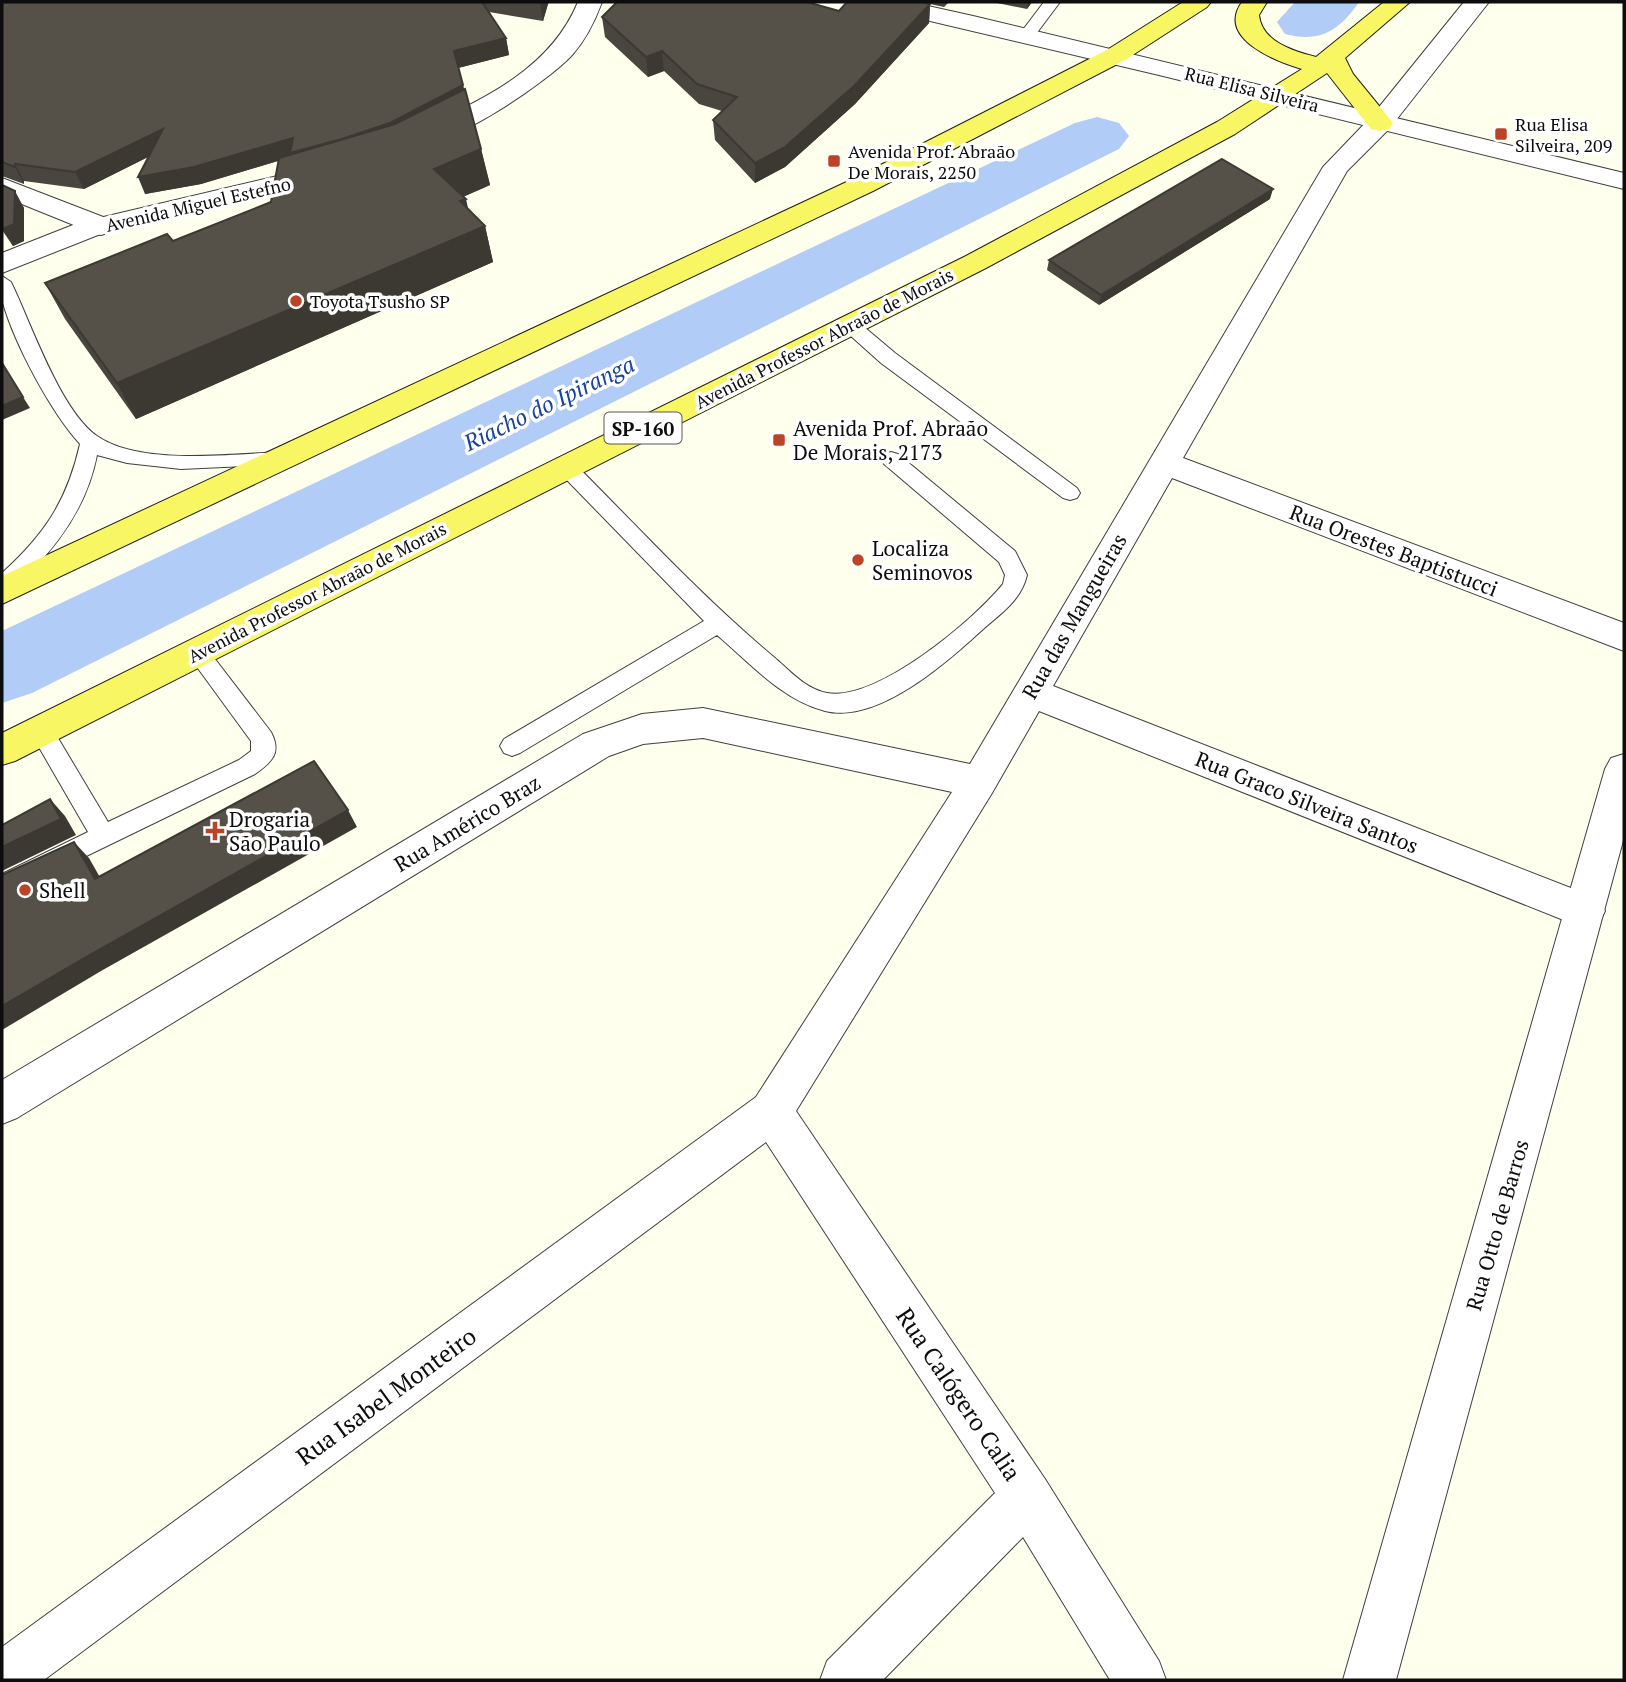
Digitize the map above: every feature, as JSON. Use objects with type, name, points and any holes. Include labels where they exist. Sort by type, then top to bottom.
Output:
[{"type":"main road","points":[[2,588],[863,185],[1116,55],[1199,2]]},
{"type":"main road","points":[[1255,2],[1249,7],[1247,15],[1250,30],[1260,41],[1291,58],[1326,61],[1380,123]]},
{"type":"main road","name":"Avenida Professor Abraão de Morais","points":[[2,750],[976,262],[1226,128],[1326,61],[1398,2]]},
{"type":"street","points":[[408,145],[511,91],[549,65],[577,35],[590,2]]},
{"type":"street","name":"Rua Elisa Silveira","points":[[879,2],[1116,55],[1380,123],[1624,181]]},
{"type":"street","points":[[1380,123],[1477,2]]},
{"type":"street","name":"Rua das Mangueiras","points":[[771,1112],[979,782],[1336,167],[1380,123]]},
{"type":"street","name":"Avenida Miguel Estefno","points":[[2,264],[70,235],[101,226],[219,200],[345,166]]},
{"type":"street","points":[[2,186],[101,226]]},
{"type":"street","name":"Rua Orestes Baptistucci","points":[[1164,463],[1624,637]]},
{"type":"street","name":"Rua Graco Silveira Santos","points":[[1029,692],[1585,912]]},
{"type":"street","name":"Rua Américo Braz","points":[[2,1103],[596,745],[642,729],[703,723],[979,782]]},
{"type":"street","name":"Rua Otto de Barros","points":[[1368,1680],[1624,769]]},
{"type":"street","name":"Rua Calógero Calia","points":[[771,1112],[1027,1497],[1140,1680]]},
{"type":"street","name":"Rua Isabel Monteiro","points":[[2,1679],[771,1112]]},
{"type":"street","points":[[846,1680],[1027,1497]]},
{"type":"lane","points":[[1027,35],[1052,2]]},
{"type":"lane","points":[[2,282],[61,407],[90,442],[118,454],[172,462],[282,458]]},
{"type":"lane","points":[[850,325],[888,358],[1070,494]]},
{"type":"lane","points":[[2,588],[41,552],[64,519],[85,470],[90,442]]},
{"type":"lane","points":[[566,467],[719,624],[801,693],[827,703],[874,697],[900,686],[1005,597],[1013,587],[1016,575],[1007,557],[891,458]]},
{"type":"lane","points":[[512,746],[719,624]]},
{"type":"lane","points":[[2,887],[247,767],[263,756],[263,739],[197,652]]},
{"type":"lane","points":[[41,730],[103,836]]},
{"type":"building","points":[[2,2],[482,2],[506,38],[454,51],[463,85],[390,123],[290,153],[293,138],[194,167],[138,177],[163,129],[75,172],[15,164],[15,167],[2,162]]},
{"type":"building","points":[[617,2],[807,2],[839,11],[847,2],[930,4],[855,85],[785,147],[755,163],[713,120],[737,97],[697,84],[662,51],[646,57],[602,17]]},
{"type":"building","points":[[465,89],[481,149],[434,169],[466,199],[460,201],[485,226],[117,383],[45,283],[167,234],[173,241],[271,202],[279,158],[395,124]]},
{"type":"building","points":[[1222,159],[1273,189],[1101,295],[1049,260]]},
{"type":"building","points":[[2,185],[15,191],[14,224],[3,229],[2,227]]},
{"type":"building","points":[[2,363],[23,397],[2,406]]},
{"type":"building","points":[[314,761],[348,810],[2,1006],[2,875],[74,842],[95,879]]},
{"type":"building","points":[[50,799],[61,819],[2,847],[2,825]]},
{"type":"waterway","name":"Riacho do Ipiranga","points":[[1306,22],[1330,2]]},
{"type":"waterway","name":"Riacho do Ipiranga","points":[[2,669],[1097,136]]},
{"type":"place","name":"Rua Elisa Silveira, 209","points":[[1501,134]]},
{"type":"place","name":"Avenida Prof. Abraão De Morais, 2250","points":[[834,161]]},
{"type":"place","name":"Toyota Tsusho SP","points":[[296,301]]},
{"type":"place","name":"Avenida Prof. Abraão De Morais, 2173","points":[[779,440]]},
{"type":"place","name":"Localiza Seminovos","points":[[858,560]]},
{"type":"place","name":"Drogaria São Paulo","points":[[215,831]]},
{"type":"place","name":"Shell","points":[[25,890]]}]
